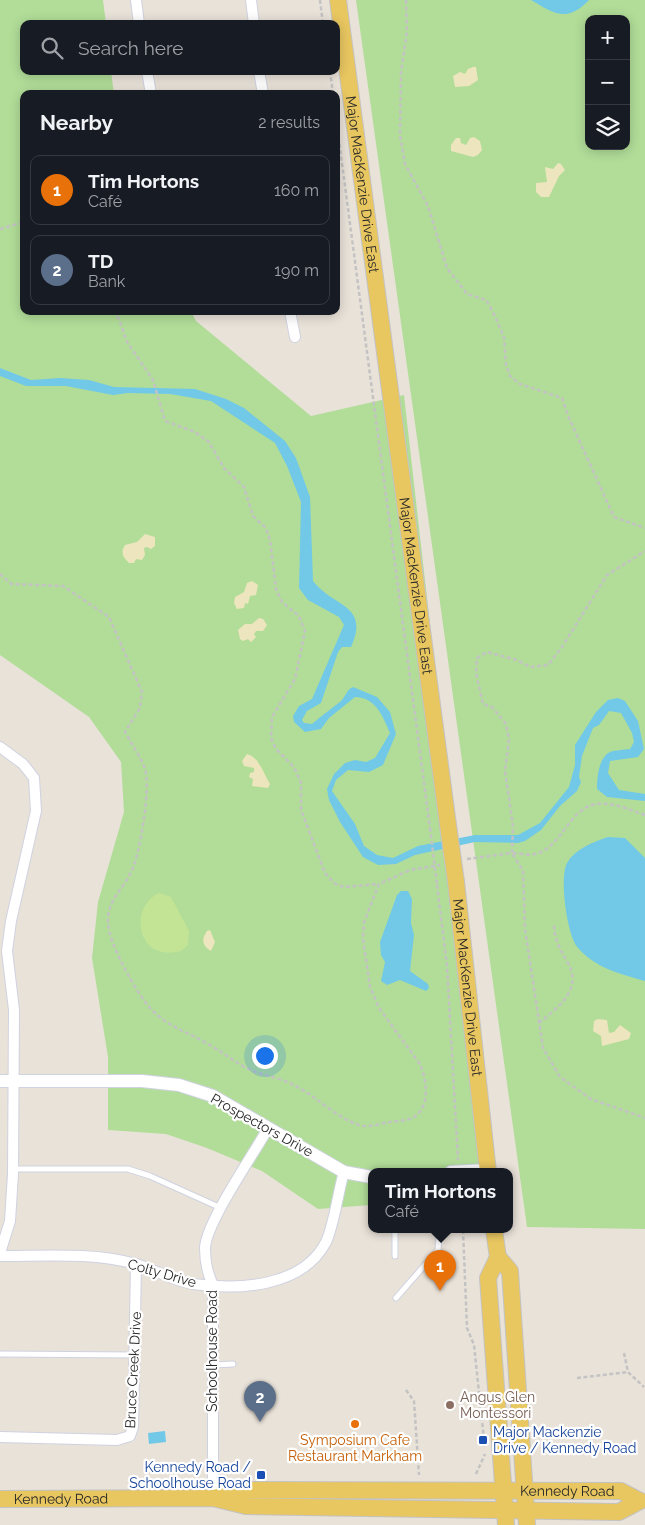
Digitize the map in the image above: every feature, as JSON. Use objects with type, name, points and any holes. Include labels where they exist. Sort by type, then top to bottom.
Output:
[{"type":"main road","name":"Major MacKenzie Drive East","points":[[338,0],[456,882],[488,1168]]},
{"type":"main road","points":[[494,1233],[498,1257],[510,1271],[527,1518]]},
{"type":"main road","points":[[498,1257],[488,1278],[505,1517]]},
{"type":"main road","name":"Kennedy Road","points":[[0,1499],[213,1498],[248,1490],[524,1490],[621,1491],[640,1501],[619,1512],[527,1518],[246,1506],[213,1498]]},
{"type":"street","points":[[136,0],[138,20]]},
{"type":"street","points":[[251,0],[254,20]]},
{"type":"street","points":[[148,75],[150,90]]},
{"type":"street","points":[[260,75],[262,90]]},
{"type":"street","points":[[291,315],[295,336]]},
{"type":"street","points":[[0,748],[23,764],[34,778],[36,791],[36,811],[11,921],[8,951],[14,1010],[12,1169],[10,1221],[0,1254]]},
{"type":"street","name":"Prospectors Drive","points":[[0,1081],[142,1081],[179,1085],[213,1096],[267,1130],[344,1172],[368,1176]]},
{"type":"street","name":"Schoolhouse Road","points":[[213,1498],[213,1285],[207,1274],[205,1246],[211,1226],[267,1130]]},
{"type":"street","name":"Colty Drive","points":[[0,1254],[94,1257],[136,1264],[193,1284],[242,1286],[282,1280],[306,1267],[326,1242],[344,1172]]},
{"type":"street","name":"Bruce Creek Drive","points":[[0,1437],[117,1440],[130,1436],[133,1427],[136,1264]]},
{"type":"lane","points":[[12,1169],[128,1169],[150,1176],[222,1208]]},
{"type":"lane","points":[[395,1233],[395,1256]]},
{"type":"lane","points":[[396,1298],[438,1250],[439,1237],[437,1233]]},
{"type":"lane","points":[[0,1354],[135,1355]]},
{"type":"lane","points":[[212,1365],[233,1364]]},
{"type":"path","points":[[320,0],[322,20]]},
{"type":"path","points":[[406,0],[407,32],[401,72],[400,135],[405,164],[428,206],[448,268],[467,294],[486,300],[493,312],[504,337],[506,364],[510,376],[520,384],[562,398],[569,418],[614,517],[645,528]]},
{"type":"path","points":[[331,75],[332,90]]},
{"type":"path","points":[[340,148],[447,966],[455,1168]]},
{"type":"path","points":[[0,230],[20,223]]},
{"type":"path","points":[[116,315],[119,319],[126,342],[153,380],[165,421],[195,432],[209,442],[224,468],[244,487],[253,516],[266,528],[270,540],[276,589],[282,602],[299,616],[305,631],[295,679],[272,717],[271,738],[276,749],[294,767],[301,783],[301,810],[325,873],[334,883],[344,887],[380,884],[410,870],[445,864]]},
{"type":"path","points":[[645,550],[607,575],[562,647],[548,665],[530,667],[517,660],[487,652],[477,658],[476,673],[483,704],[492,707],[506,724],[509,738],[505,771],[513,826],[512,853],[523,871],[525,929],[543,1048],[560,1077],[591,1099],[645,1118]]},
{"type":"path","points":[[0,574],[11,584],[63,586],[109,617],[142,692],[140,708],[125,732],[145,770],[147,782],[142,826],[136,860],[130,874],[112,900],[108,922],[111,942],[123,964],[149,1008],[166,1024],[206,1042],[252,1071],[287,1081],[352,1123],[365,1126],[412,1118],[422,1110],[425,1103],[425,1074],[420,1064],[379,1008],[370,987],[363,939],[364,922],[380,884]]},
{"type":"path","points":[[462,860],[512,853],[535,854],[554,842],[584,808],[596,804],[616,804],[645,815]]},
{"type":"path","points":[[539,1023],[561,1006],[568,997],[572,979],[568,963],[556,944],[554,923]]},
{"type":"path","points":[[463,1233],[468,1328],[474,1345],[486,1455],[476,1474]]},
{"type":"path","points":[[624,1353],[628,1372],[644,1387]]},
{"type":"path","points":[[577,1378],[628,1372]]},
{"type":"path","points":[[406,1390],[414,1401],[418,1475]]},
{"type":"green space","points":[[0,0],[103,0],[106,20],[20,20],[20,75],[112,75],[113,90],[20,90],[20,315],[193,315],[196,321],[311,416],[404,395],[492,1168],[368,1168],[368,1205],[318,1209],[262,1171],[207,1148],[166,1134],[108,1130],[108,1057],[92,958],[98,902],[124,812],[121,762],[89,717],[0,655]]},
{"type":"green space","points":[[356,0],[645,0],[645,1229],[527,1227]]},
{"type":"green space","points":[[159,893],[171,897],[189,931],[188,945],[181,951],[166,952],[154,949],[146,941],[142,931],[143,909],[149,900]]},
{"type":"sand","points":[[476,67],[478,80],[469,86],[455,87],[453,76],[460,72],[465,74],[468,69]]},
{"type":"sand","points":[[474,137],[480,141],[482,150],[478,155],[473,157],[451,151],[451,145],[456,138],[460,138],[461,143],[466,145],[470,138]]},
{"type":"sand","points":[[558,163],[565,170],[559,176],[549,197],[541,197],[536,192],[536,183],[547,182],[545,167],[553,169]]},
{"type":"sand","points":[[145,534],[155,537],[155,546],[151,549],[144,548],[145,555],[142,560],[136,559],[134,563],[129,563],[123,555],[125,545],[137,542]]},
{"type":"sand","points":[[252,581],[258,585],[256,595],[250,596],[248,604],[245,603],[244,608],[237,609],[234,603],[235,597],[244,592],[247,583]]},
{"type":"sand","points":[[259,618],[263,619],[267,625],[263,631],[256,631],[254,634],[256,637],[251,642],[248,639],[243,641],[240,639],[238,630],[245,624],[252,624]]},
{"type":"sand","points":[[247,754],[261,766],[270,784],[268,788],[252,786],[253,779],[249,777],[250,773],[254,772],[254,768],[244,766],[242,761]]},
{"type":"sand","points":[[210,930],[215,942],[211,951],[203,942],[205,934]]},
{"type":"sand","points":[[598,1019],[607,1020],[609,1033],[614,1032],[620,1025],[631,1033],[629,1039],[602,1046],[601,1036],[593,1031],[594,1021]]},
{"type":"water","points":[[531,0],[589,0],[574,12],[561,14]]},
{"type":"water","points":[[0,368],[31,380],[60,378],[89,380],[114,387],[195,389],[226,399],[244,408],[285,441],[296,458],[310,497],[313,581],[321,590],[347,608],[353,614],[356,622],[356,633],[351,647],[342,647],[338,652],[321,703],[307,711],[302,720],[304,723],[312,724],[340,702],[348,690],[353,687],[377,697],[390,712],[396,734],[383,765],[369,772],[348,770],[336,780],[332,791],[355,824],[364,846],[377,855],[393,858],[418,846],[475,835],[518,835],[540,823],[569,787],[575,765],[575,745],[596,712],[608,700],[618,698],[625,701],[638,721],[644,749],[638,757],[610,761],[608,773],[619,790],[645,794],[645,801],[607,797],[597,789],[599,769],[606,755],[612,751],[630,749],[634,742],[632,733],[621,713],[609,711],[599,725],[593,728],[582,756],[579,777],[581,782],[577,791],[560,806],[541,830],[525,841],[518,843],[475,842],[415,855],[396,864],[378,865],[363,857],[340,822],[329,800],[327,789],[334,774],[345,763],[355,760],[366,762],[375,758],[390,733],[378,709],[368,700],[355,697],[329,718],[321,729],[305,732],[294,722],[293,716],[299,706],[312,699],[344,625],[339,617],[308,600],[299,588],[301,502],[287,466],[275,443],[211,401],[170,394],[128,393],[113,395],[66,386],[26,386],[0,376]]},
{"type":"water","points":[[608,837],[625,838],[645,858],[645,981],[627,976],[592,961],[578,948],[571,932],[564,893],[567,863],[580,850]]},
{"type":"water","points":[[401,891],[408,891],[412,899],[411,923],[414,935],[410,971],[428,984],[429,988],[426,991],[400,980],[387,985],[381,981],[385,962],[381,955],[380,942],[397,895]]},
{"type":"water","points":[[165,1431],[166,1442],[149,1444],[148,1433]]},
{"type":"place","name":"Tim Hortons","points":[[440,1291]]},
{"type":"place","name":"Angus Glen Montessori","points":[[450,1405]]},
{"type":"place","name":"TD","points":[[260,1422]]},
{"type":"place","name":"Symposium Cafe Restaurant Markham","points":[[355,1424]]},
{"type":"place","name":"Major Mackenzie Drive / Kennedy Road","points":[[483,1440]]},
{"type":"place","name":"Kennedy Road / Schoolhouse Road","points":[[261,1475]]}]
